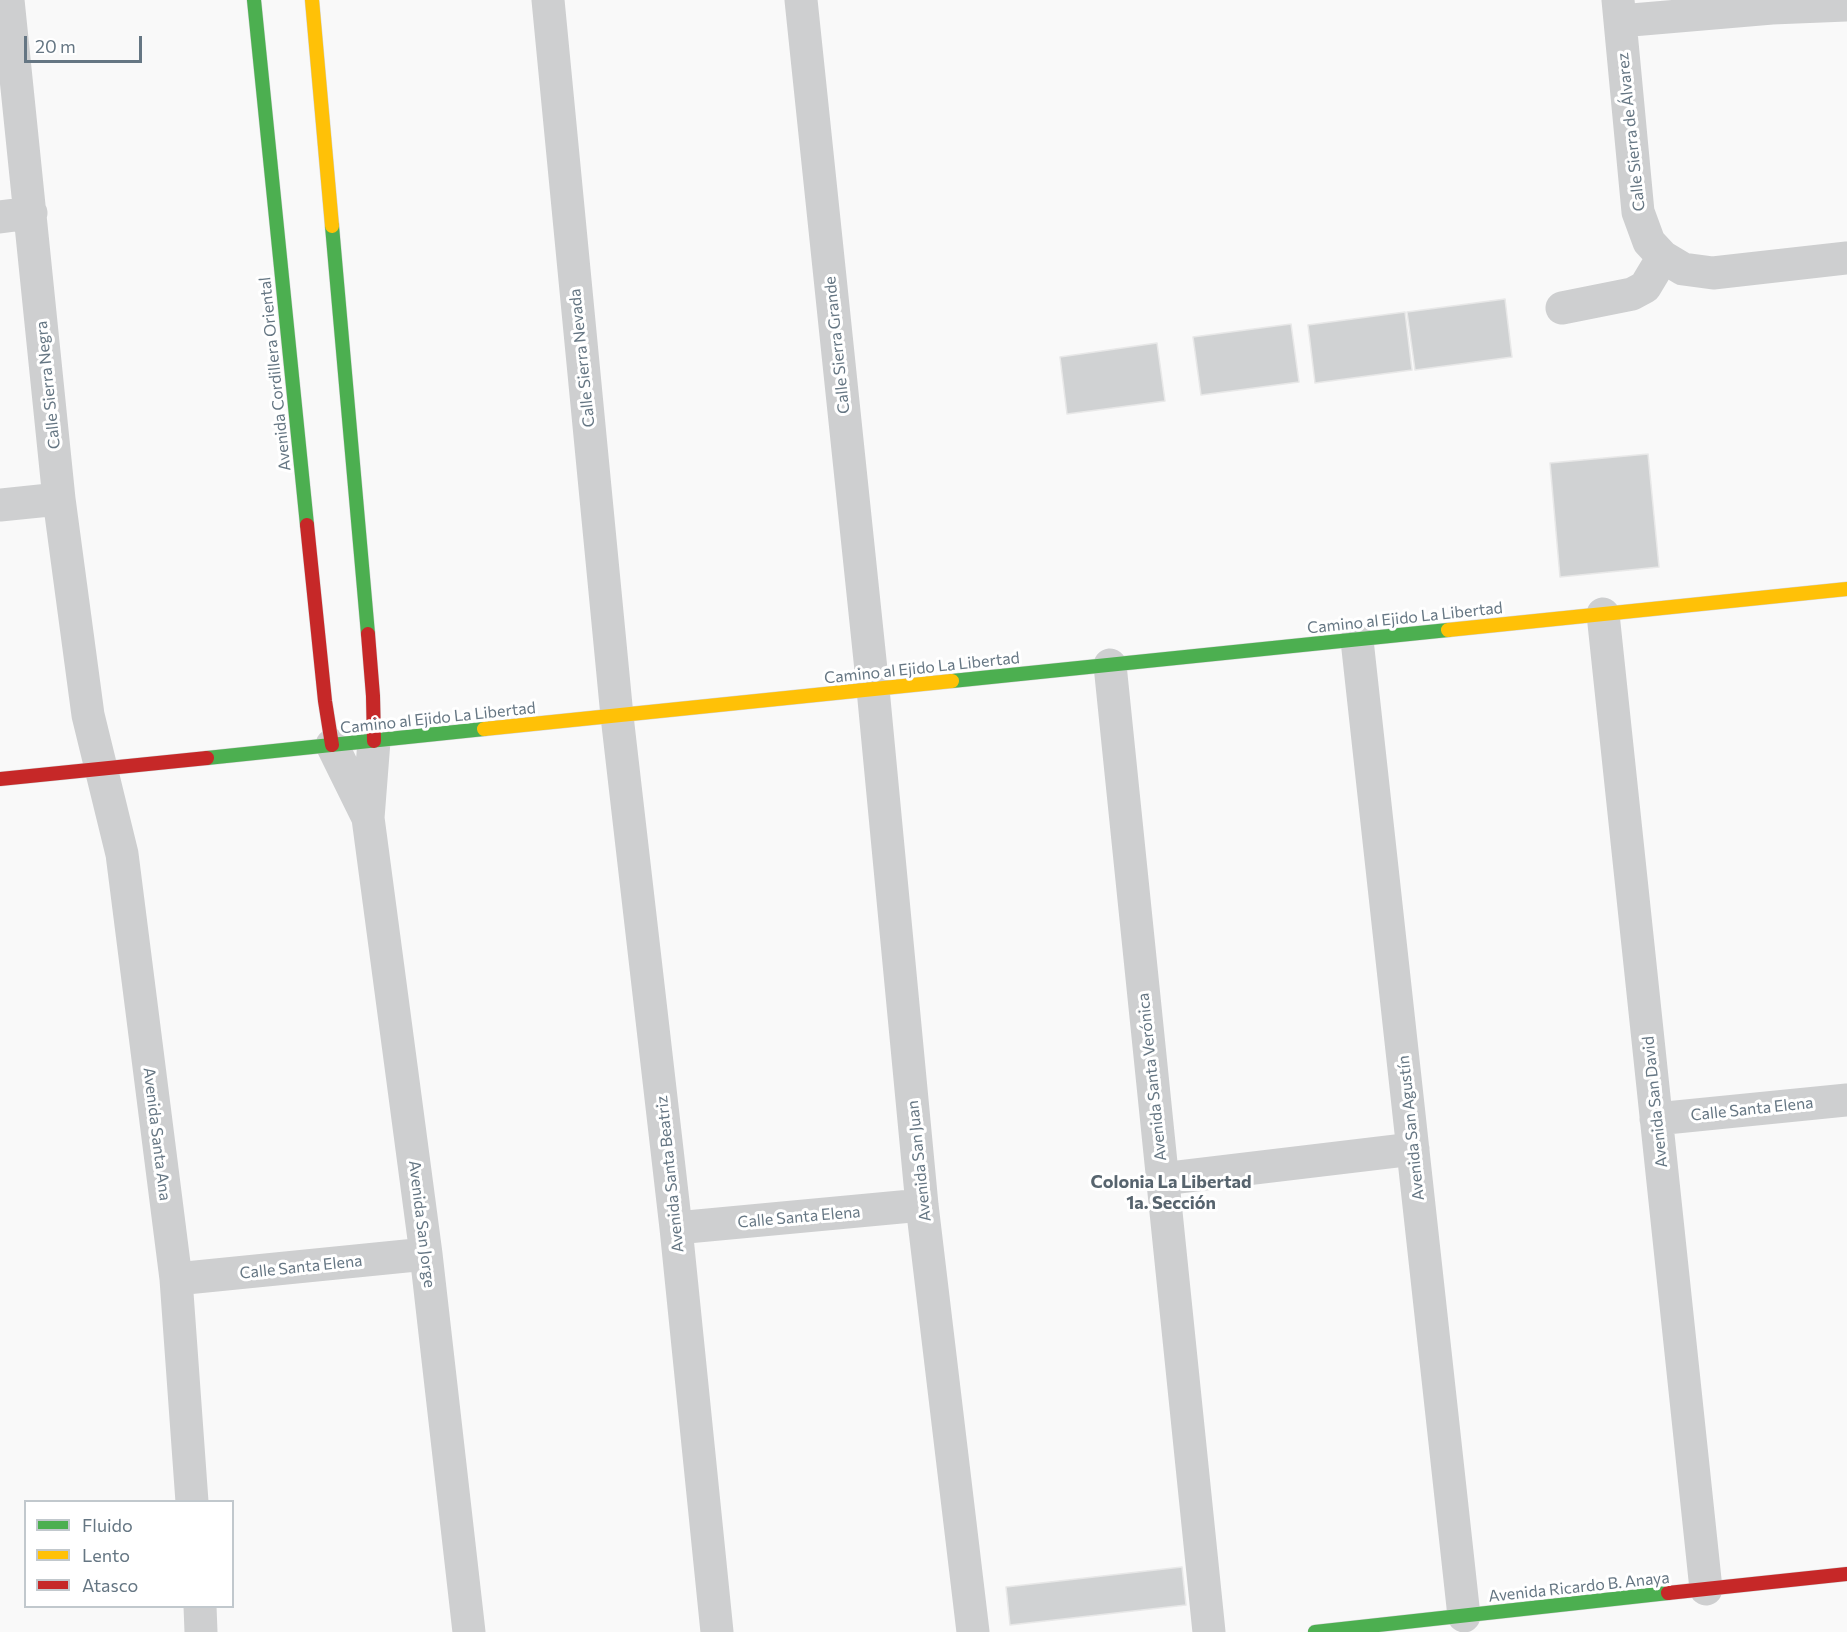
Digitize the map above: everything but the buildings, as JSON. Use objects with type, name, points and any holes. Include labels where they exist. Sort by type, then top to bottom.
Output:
[{"type":"street","name":"Calle Sierra Negra","points":[[8,0],[16,215],[59,499],[88,715],[102,769]]},
{"type":"street","name":"Avenida Cordillera Oriental","points":[[254,0],[325,701],[332,745]]},
{"type":"street","points":[[312,0],[373,696],[374,741]]},
{"type":"street","name":"Calle Sierra Nevada","points":[[548,0],[617,716]]},
{"type":"street","name":"Calle Sierra Grande","points":[[801,0],[873,689]]},
{"type":"street","points":[[1619,11],[1773,4],[1847,5]]},
{"type":"street","name":"Calle Sierra de Álvarez","points":[[1619,11],[1638,212],[1649,242],[1664,258]]},
{"type":"street","points":[[1562,308],[1632,294],[1645,287],[1664,258],[1683,269],[1713,273],[1847,258]]},
{"type":"street","points":[[0,505],[59,499]]},
{"type":"street","name":"Camino al Ejido La Libertad","points":[[0,779],[1847,589]]},
{"type":"street","name":"Avenida San David","points":[[1603,614],[1706,1589]]},
{"type":"street","name":"Avenida San Agustín","points":[[1357,640],[1464,1616]]},
{"type":"street","name":"Avenida Santa Verónica","points":[[1110,665],[1209,1632]]},
{"type":"street","name":"Avenida San Juan","points":[[873,689],[922,1205],[973,1632]]},
{"type":"street","name":"Avenida Santa Beatriz","points":[[617,716],[676,1228],[717,1632]]},
{"type":"street","name":"Avenida San Jorge","points":[[374,741],[368,818],[426,1254],[469,1632]]},
{"type":"street","name":"Avenida San Jorge","points":[[332,745],[368,818]]},
{"type":"street","name":"Avenida Santa Ana","points":[[102,769],[122,854],[176,1279],[192,1500]]},
{"type":"street","name":"Calle Santa Elena","points":[[1656,1119],[1847,1100]]},
{"type":"street","points":[[1162,1179],[1413,1149]]},
{"type":"street","name":"Calle Santa Elena","points":[[676,1228],[922,1205]]},
{"type":"street","name":"Calle Santa Elena","points":[[176,1279],[426,1254]]},
{"type":"street","name":"Avenida Ricardo B. Anaya","points":[[1315,1632],[1847,1574]]},
{"type":"street","points":[[200,1608],[201,1632]]},
{"type":"traffic: fast","points":[[254,0],[307,525]]},
{"type":"traffic: fast","points":[[332,226],[368,634]]},
{"type":"traffic: fast","points":[[952,681],[1448,630]]},
{"type":"traffic: fast","points":[[207,758],[484,729]]},
{"type":"traffic: fast","points":[[1315,1632],[1668,1593]]},
{"type":"traffic: slow","points":[[312,0],[332,226]]},
{"type":"traffic: slow","points":[[1448,630],[1847,589]]},
{"type":"traffic: slow","points":[[484,729],[952,681]]},
{"type":"traffic: jam","points":[[307,525],[325,701],[332,745]]},
{"type":"traffic: jam","points":[[368,634],[374,741]]},
{"type":"traffic: jam","points":[[0,779],[207,758]]},
{"type":"traffic: jam","points":[[1668,1593],[1847,1574]]},
{"type":"district","name":"Colonia La Libertad 1a. Sección","points":[[1171,1192]]}]
